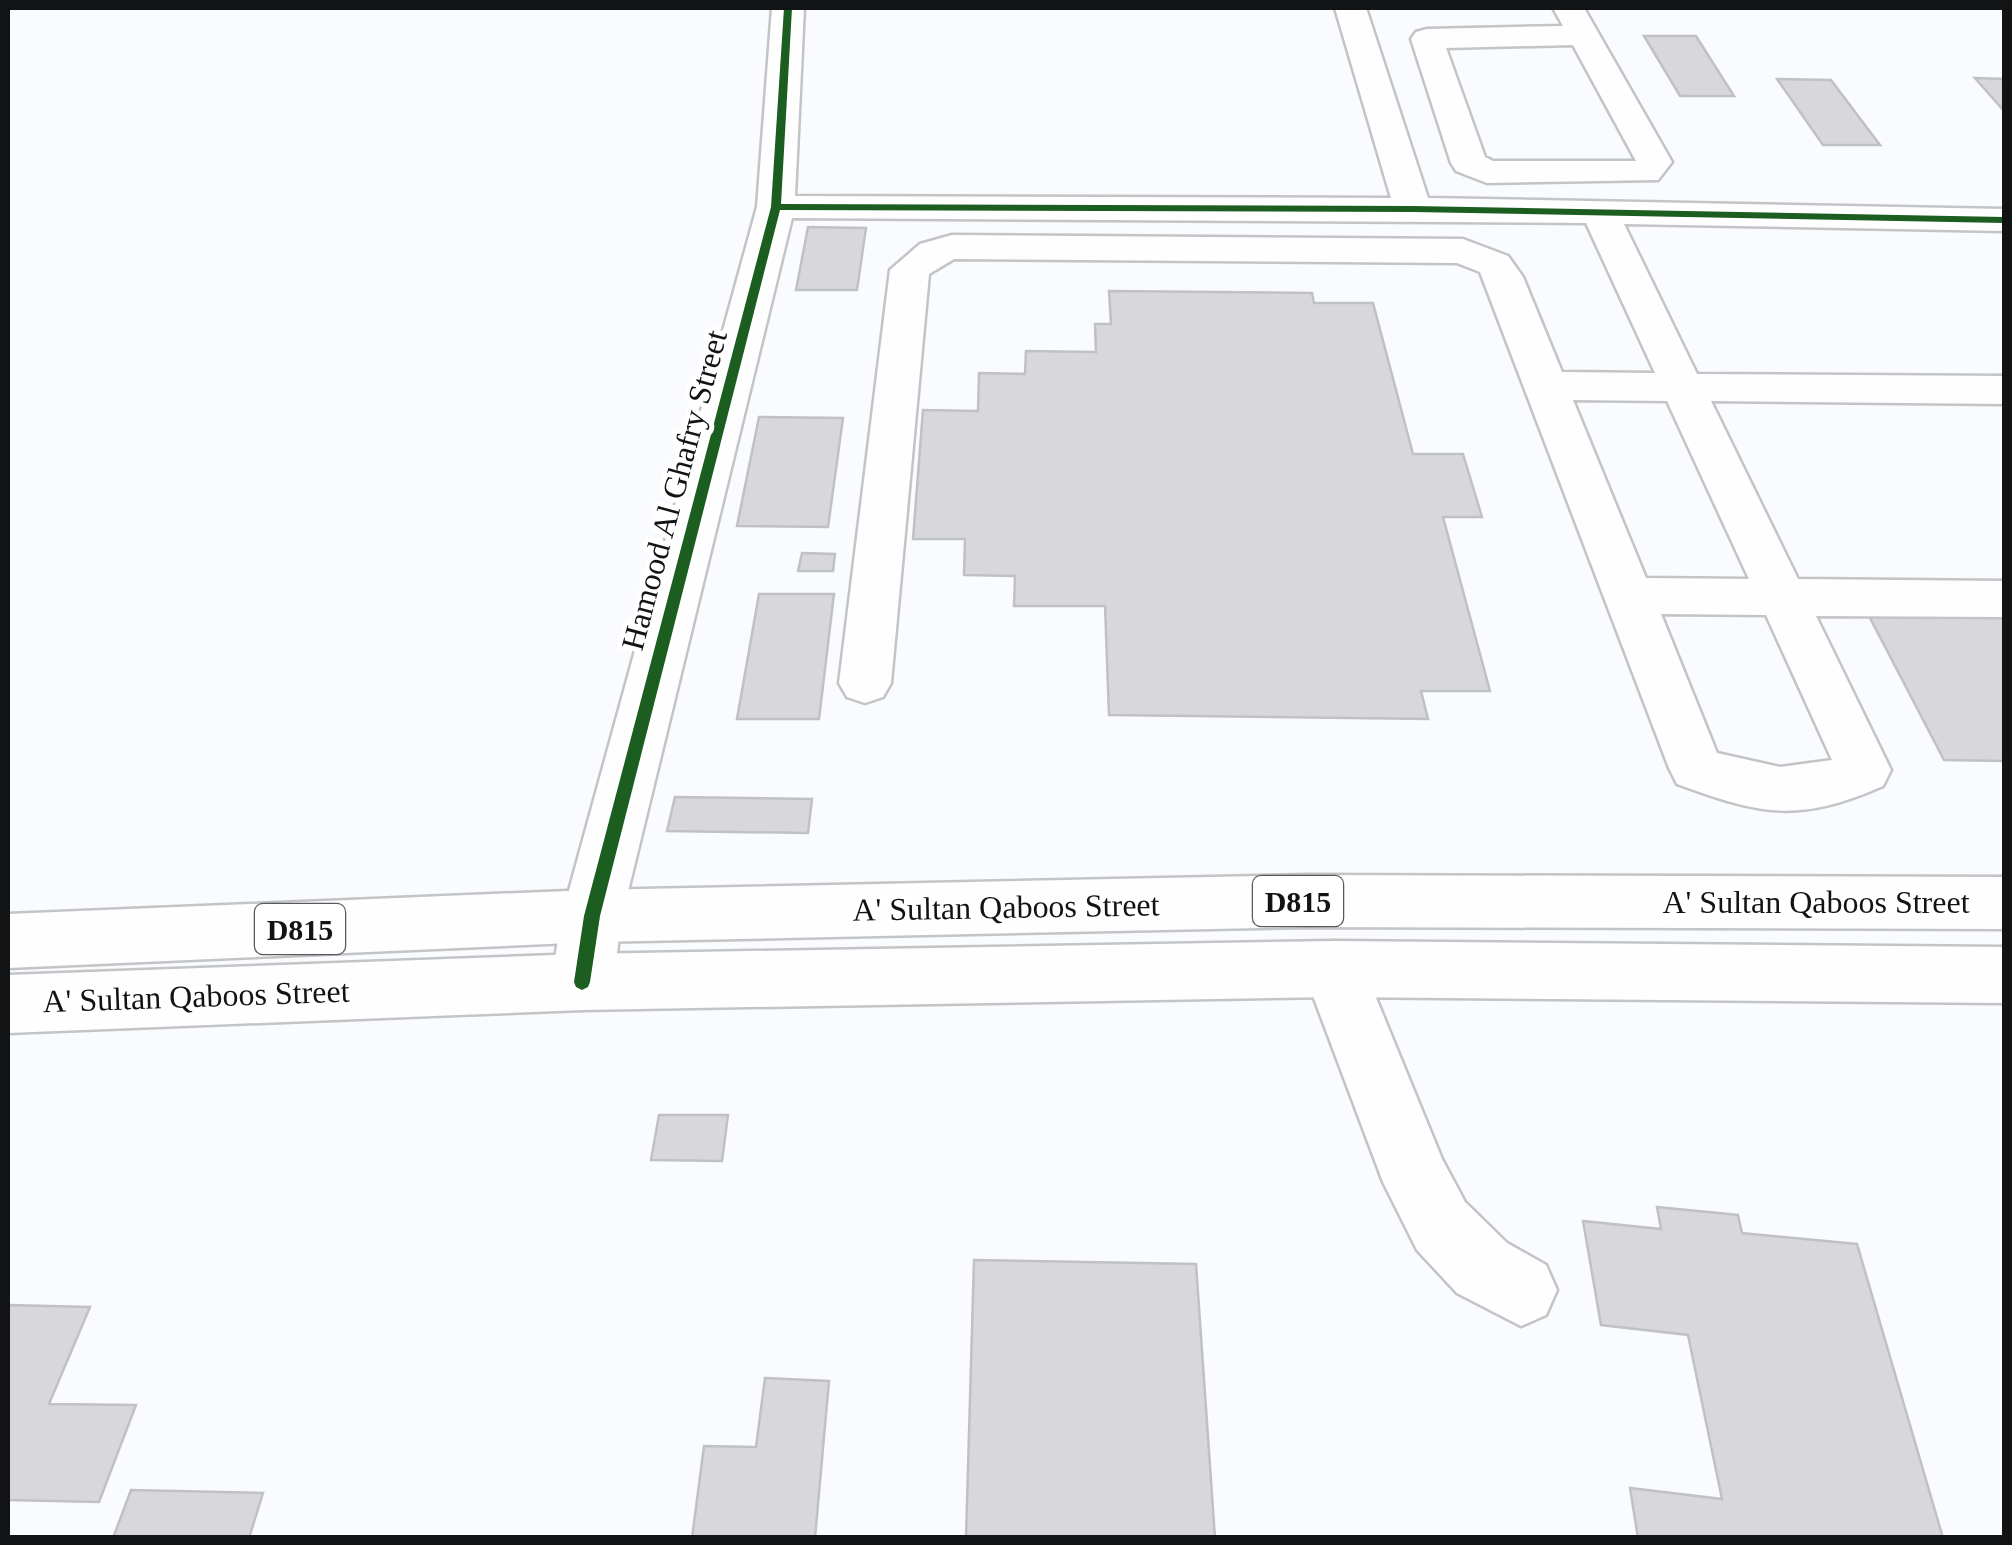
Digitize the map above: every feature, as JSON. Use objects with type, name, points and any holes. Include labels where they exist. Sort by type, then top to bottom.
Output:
[{"type":"street","name":"Hamood Al Ghafry Street","points":[[582,982],[592,916],[776,207],[788,8]]},
{"type":"street","points":[[1351,8],[1412,209]]},
{"type":"street","points":[[1577,21],[1654,162],[1650,170],[1486,172],[1468,163],[1427,39],[1493,22],[1577,21]]},
{"type":"street","points":[[776,207],[1412,209],[2004,220]]},
{"type":"street","points":[[866,683],[910,270],[934,252],[952,247],[1463,251],[1485,258],[1500,270],[1696,768],[1742,785],[1790,792],[1832,786],[1864,770],[1601,215]]},
{"type":"street","points":[[1547,386],[2004,390]]},
{"type":"street","points":[[1629,596],[2004,599]]},
{"type":"street","points":[[1306,900],[1417,1182],[1441,1226],[1482,1268],[1521,1290]]},
{"type":"street","name":"A' Sultan Qaboos Street","points":[[8,941],[592,916],[1306,900],[2004,903]]},
{"type":"street","name":"A' Sultan Qaboos Street","points":[[8,1004],[582,982],[1334,969],[2004,975]]},
{"type":"building","points":[[1644,36],[1696,36],[1734,96],[1680,96]]},
{"type":"building","points":[[1975,78],[2004,79],[2004,111]]},
{"type":"building","points":[[1777,79],[1831,80],[1880,145],[1823,145]]},
{"type":"building","points":[[808,227],[866,228],[857,290],[796,290]]},
{"type":"building","points":[[1109,291],[1312,293],[1314,303],[1373,303],[1413,454],[1463,454],[1482,517],[1443,517],[1490,691],[1421,691],[1428,719],[1109,715],[1105,606],[1014,606],[1015,576],[964,575],[965,539],[913,539],[923,410],[978,411],[979,373],[1025,374],[1026,351],[1096,352],[1095,324],[1111,324]]},
{"type":"building","points":[[759,417],[843,418],[828,527],[737,526]]},
{"type":"building","points":[[802,553],[835,554],[833,571],[798,571]]},
{"type":"building","points":[[759,594],[834,594],[819,719],[737,719]]},
{"type":"building","points":[[1869,616],[2004,618],[2004,761],[1944,760]]},
{"type":"building","points":[[675,797],[812,799],[808,833],[667,831]]},
{"type":"building","points":[[659,1115],[728,1115],[722,1161],[651,1160]]},
{"type":"building","points":[[1657,1207],[1738,1215],[1742,1233],[1857,1244],[1943,1538],[1638,1538],[1630,1488],[1722,1499],[1688,1335],[1601,1325],[1583,1221],[1661,1229]]},
{"type":"building","points":[[974,1260],[1196,1264],[1215,1538],[966,1538]]},
{"type":"building","points":[[8,1305],[90,1307],[49,1404],[136,1405],[99,1502],[8,1500]]},
{"type":"building","points":[[765,1378],[829,1381],[815,1538],[692,1538],[704,1446],[756,1447]]},
{"type":"building","points":[[131,1490],[263,1493],[249,1538],[113,1538]]},
{"type":"cycle path","points":[[582,982],[592,916],[776,207],[788,8]]},
{"type":"cycle path","points":[[776,207],[1413,209],[2004,220]]}]
